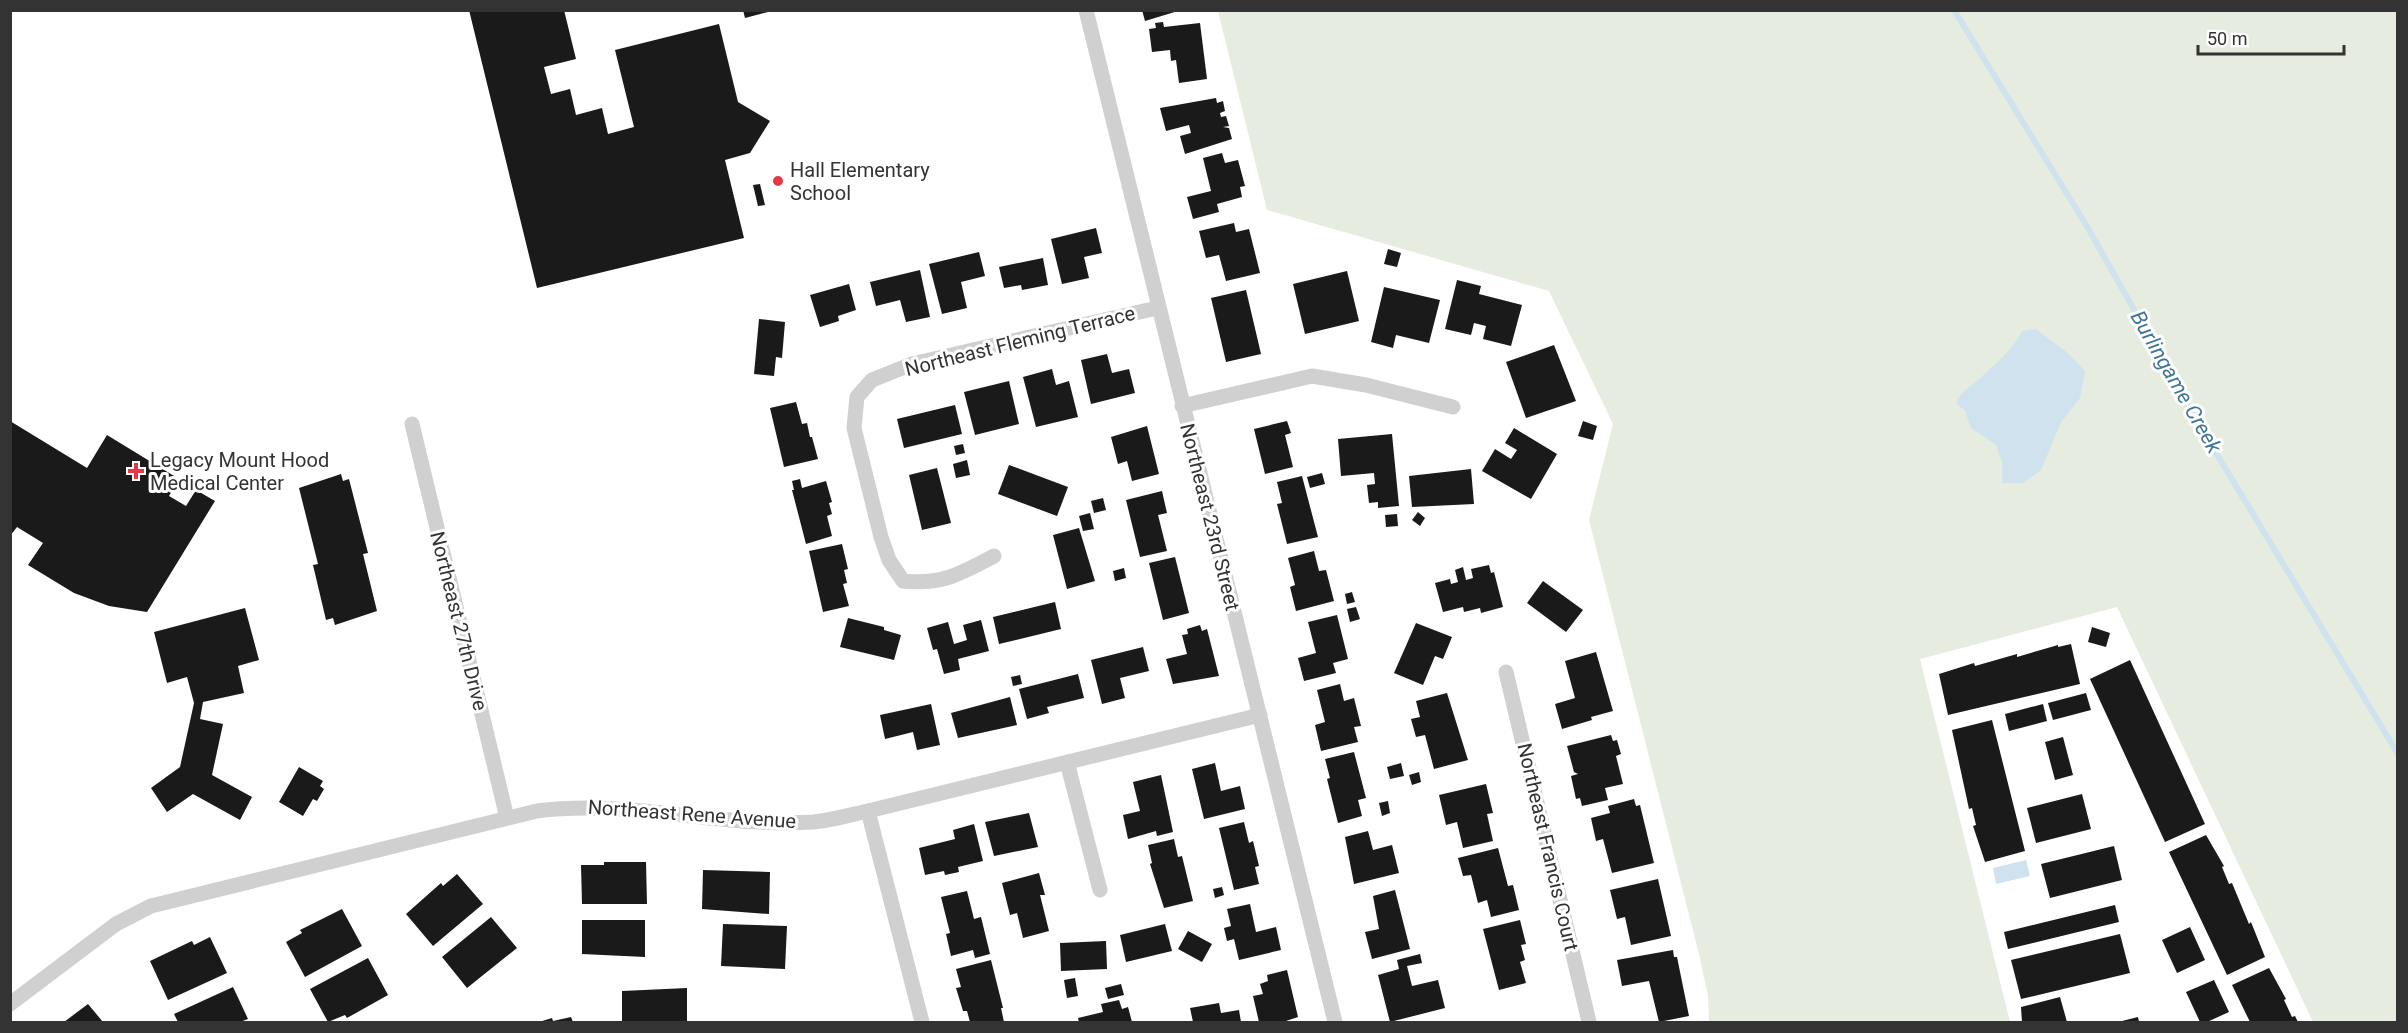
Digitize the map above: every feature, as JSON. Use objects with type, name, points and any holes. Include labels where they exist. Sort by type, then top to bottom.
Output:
[{"type":"street","name":"Northeast 23rd Street","points":[[1086,10],[1157,308],[1335,1023]]},
{"type":"street","name":"Northeast Fleming Terrace","points":[[994,556],[953,577],[928,583],[903,581],[889,560],[881,537],[854,428],[857,397],[872,380],[912,364],[1157,308]]},
{"type":"street","points":[[1182,406],[1312,376],[1366,385],[1453,407]]},
{"type":"street","name":"Northeast 27th Drive","points":[[412,424],[507,818]]},
{"type":"street","name":"Northeast Francis Court","points":[[1506,672],[1589,1023]]},
{"type":"street","name":"Northeast Rene Avenue","points":[[10,1004],[116,924],[151,906],[507,818],[571,806],[621,807],[782,822],[816,822],[1260,716]]},
{"type":"street","points":[[1067,762],[1100,890]]},
{"type":"street","points":[[868,811],[922,1023]]},
{"type":"shaded area","points":[[1218,11],[2397,11],[2397,1022],[2313,1022],[2117,607],[1920,659],[2010,1022],[1709,1022],[1708,996],[1699,954],[1589,520],[1613,424],[1549,291],[1267,210]]},
{"type":"water","points":[[2036,329],[2069,354],[2085,371],[2080,398],[2061,422],[2041,470],[2023,483],[2002,483],[2002,462],[1996,445],[1971,428],[1965,411],[1956,403],[1963,393],[2008,351],[2022,331]]},
{"type":"water","points":[[2026,860],[2030,876],[1996,884],[1993,868]]},
{"type":"building","points":[[469,10],[564,10],[576,59],[544,67],[551,94],[570,89],[576,115],[602,108],[608,134],[634,127],[615,50],[719,24],[738,102],[770,121],[750,153],[725,160],[744,238],[537,288]]},
{"type":"building","points":[[743,10],[772,10],[772,11],[745,18]]},
{"type":"building","points":[[1142,10],[1178,10],[1178,11],[1145,21]]},
{"type":"building","points":[[1163,22],[1164,27],[1200,23],[1207,79],[1179,83],[1176,60],[1171,61],[1170,50],[1152,52],[1149,29],[1156,28],[1155,23]]},
{"type":"building","points":[[1216,98],[1217,103],[1223,101],[1225,111],[1220,113],[1221,117],[1226,116],[1229,126],[1223,127],[1229,128],[1232,139],[1185,154],[1180,136],[1191,133],[1189,125],[1166,131],[1160,108]]},
{"type":"building","points":[[1222,153],[1225,163],[1238,160],[1245,186],[1240,187],[1242,197],[1217,204],[1219,212],[1193,219],[1187,197],[1211,191],[1203,158]]},
{"type":"building","points":[[760,184],[765,205],[758,206],[753,185]]},
{"type":"building","points":[[1234,223],[1236,232],[1249,229],[1260,273],[1226,281],[1219,255],[1206,258],[1199,231]]},
{"type":"building","points":[[1096,228],[1102,253],[1084,257],[1089,278],[1062,284],[1051,239]]},
{"type":"building","points":[[1388,249],[1401,253],[1397,267],[1384,264]]},
{"type":"building","points":[[979,252],[985,276],[961,282],[967,308],[942,314],[929,264]]},
{"type":"building","points":[[1043,258],[1048,285],[1022,290],[1021,285],[1004,288],[999,267]]},
{"type":"building","points":[[920,270],[930,317],[906,322],[900,300],[876,306],[870,282]]},
{"type":"building","points":[[1347,271],[1359,321],[1305,334],[1293,284]]},
{"type":"building","points":[[1457,280],[1481,286],[1479,294],[1522,305],[1511,346],[1483,339],[1486,326],[1474,323],[1471,335],[1445,329]]},
{"type":"building","points":[[849,284],[856,310],[838,316],[839,321],[820,327],[810,295]]},
{"type":"building","points":[[1384,287],[1440,300],[1429,343],[1396,335],[1393,348],[1371,342]]},
{"type":"building","points":[[1246,290],[1261,354],[1226,362],[1211,298]]},
{"type":"building","points":[[759,319],[785,322],[782,358],[776,357],[774,376],[754,374]]},
{"type":"building","points":[[1554,345],[1576,401],[1526,418],[1506,362]]},
{"type":"building","points":[[1107,354],[1112,373],[1129,369],[1135,393],[1091,404],[1081,360]]},
{"type":"building","points":[[1052,369],[1056,385],[1069,381],[1078,417],[1036,427],[1023,377]]},
{"type":"building","points":[[1009,381],[1019,424],[975,435],[964,392]]},
{"type":"building","points":[[796,402],[802,424],[807,423],[818,459],[784,467],[770,408]]},
{"type":"building","points":[[955,405],[962,434],[904,448],[897,419]]},
{"type":"building","points":[[10,421],[87,468],[107,435],[179,479],[169,496],[186,506],[196,490],[215,501],[147,612],[109,606],[74,593],[28,565],[43,543],[17,527],[10,536]]},
{"type":"building","points":[[1287,421],[1291,433],[1285,435],[1293,467],[1265,474],[1254,429]]},
{"type":"building","points":[[1583,421],[1597,426],[1593,440],[1578,436]]},
{"type":"building","points":[[1147,426],[1159,474],[1132,481],[1127,461],[1118,464],[1111,437]]},
{"type":"building","points":[[1514,428],[1557,454],[1531,499],[1482,471],[1495,449],[1511,459],[1517,450],[1505,443]]},
{"type":"building","points":[[1392,434],[1399,506],[1378,508],[1378,502],[1369,503],[1367,485],[1375,484],[1374,473],[1341,476],[1338,439]]},
{"type":"building","points":[[963,444],[965,453],[956,455],[954,446]]},
{"type":"building","points":[[967,460],[970,475],[956,478],[953,464]]},
{"type":"building","points":[[1009,465],[1068,487],[1057,516],[998,494]]},
{"type":"building","points":[[937,468],[951,523],[922,530],[909,475]]},
{"type":"building","points":[[1471,469],[1474,504],[1412,507],[1409,476]]},
{"type":"building","points":[[1322,473],[1325,484],[1310,488],[1307,477]]},
{"type":"building","points":[[341,474],[343,481],[349,479],[368,553],[363,554],[377,611],[335,625],[333,618],[326,620],[313,565],[318,564],[299,488]]},
{"type":"building","points":[[1302,476],[1318,537],[1287,544],[1277,504],[1282,503],[1277,482]]},
{"type":"building","points":[[800,479],[802,488],[826,481],[832,502],[829,503],[832,514],[827,516],[832,536],[806,544],[792,490],[794,490],[792,481]]},
{"type":"building","points":[[1162,491],[1167,513],[1158,515],[1167,551],[1140,557],[1126,500]]},
{"type":"building","points":[[1103,498],[1106,510],[1094,513],[1091,501]]},
{"type":"building","points":[[1418,512],[1425,518],[1420,526],[1412,520]]},
{"type":"building","points":[[1090,513],[1094,529],[1083,531],[1079,516]]},
{"type":"building","points":[[1397,514],[1398,526],[1386,527],[1385,515]]},
{"type":"building","points":[[1079,528],[1095,581],[1067,589],[1053,535]]},
{"type":"building","points":[[842,544],[848,569],[844,570],[847,583],[843,584],[849,606],[823,612],[809,551]]},
{"type":"building","points":[[1314,551],[1319,571],[1326,570],[1334,601],[1296,611],[1290,587],[1295,585],[1288,558]]},
{"type":"building","points":[[1175,557],[1189,613],[1163,620],[1149,563]]},
{"type":"building","points":[[1489,565],[1491,573],[1494,572],[1503,607],[1481,613],[1480,608],[1464,612],[1463,607],[1443,612],[1435,583],[1450,579],[1451,584],[1458,582],[1455,570],[1463,567],[1466,580],[1473,578],[1471,569]]},
{"type":"building","points":[[1124,568],[1126,578],[1115,581],[1113,571]]},
{"type":"building","points":[[1543,581],[1583,610],[1566,632],[1527,603]]},
{"type":"building","points":[[1352,592],[1355,602],[1347,604],[1345,594]]},
{"type":"building","points":[[1055,602],[1061,629],[999,644],[993,617]]},
{"type":"building","points":[[1356,607],[1360,619],[1350,622],[1347,609]]},
{"type":"building","points":[[245,608],[259,660],[238,666],[244,693],[203,702],[200,719],[223,724],[212,775],[252,797],[240,820],[193,794],[167,812],[151,788],[180,767],[194,703],[187,677],[167,683],[154,632]]},
{"type":"building","points":[[1337,615],[1348,659],[1333,663],[1336,673],[1304,681],[1298,658],[1316,653],[1308,622]]},
{"type":"building","points":[[848,618],[884,627],[884,630],[901,635],[894,660],[840,647]]},
{"type":"building","points":[[981,620],[989,651],[958,659],[960,670],[944,674],[937,649],[933,650],[927,628],[948,622],[954,644],[967,640],[963,625]]},
{"type":"building","points":[[1416,623],[1452,637],[1443,659],[1435,656],[1423,685],[1394,673]]},
{"type":"building","points":[[1200,625],[1202,631],[1207,629],[1219,676],[1173,684],[1166,659],[1187,654],[1182,635],[1188,634],[1187,629]]},
{"type":"building","points":[[2092,627],[2110,633],[2106,647],[2088,642]]},
{"type":"building","points":[[2071,644],[2080,684],[1948,715],[1939,674],[1974,663],[1975,666],[2017,654],[2017,657],[2058,645],[2058,647]]},
{"type":"building","points":[[1143,647],[1149,671],[1120,678],[1125,698],[1102,704],[1091,660]]},
{"type":"building","points":[[1596,652],[1613,711],[1562,729],[1555,704],[1575,698],[1565,661]]},
{"type":"building","points":[[2130,660],[2205,824],[2165,842],[2090,679]]},
{"type":"building","points":[[1078,674],[1084,698],[1047,707],[1049,713],[1027,719],[1019,689]]},
{"type":"building","points":[[1020,675],[1022,684],[1013,686],[1011,677]]},
{"type":"building","points":[[1340,684],[1344,701],[1354,698],[1361,726],[1354,727],[1358,742],[1321,751],[1315,725],[1325,722],[1317,690]]},
{"type":"building","points":[[1447,693],[1468,760],[1434,769],[1425,735],[1416,737],[1411,719],[1420,717],[1416,701]]},
{"type":"building","points":[[2086,693],[2091,710],[2053,720],[2048,703]]},
{"type":"building","points":[[1010,697],[1017,725],[958,738],[951,713]]},
{"type":"building","points":[[931,704],[940,745],[917,750],[913,732],[885,739],[880,715]]},
{"type":"building","points":[[2043,704],[2047,721],[2009,731],[2005,714]]},
{"type":"building","points":[[1992,720],[2025,851],[1985,862],[1973,826],[1976,825],[1972,808],[1969,809],[1952,730]]},
{"type":"building","points":[[1611,735],[1613,741],[1617,740],[1621,754],[1616,756],[1623,784],[1605,788],[1608,800],[1582,806],[1580,798],[1576,799],[1571,776],[1578,774],[1574,772],[1567,746]]},
{"type":"building","points":[[2063,737],[2073,775],[2055,780],[2045,742]]},
{"type":"building","points":[[1354,752],[1366,798],[1358,800],[1362,816],[1338,823],[1327,779],[1330,778],[1325,759]]},
{"type":"building","points":[[1215,763],[1221,791],[1240,786],[1245,809],[1204,819],[1192,769]]},
{"type":"building","points":[[1401,763],[1404,776],[1390,779],[1387,767]]},
{"type":"building","points":[[299,767],[323,781],[320,786],[324,789],[317,801],[313,799],[303,816],[279,802]]},
{"type":"building","points":[[1419,772],[1421,782],[1412,785],[1409,775]]},
{"type":"building","points":[[1161,775],[1173,832],[1157,836],[1156,831],[1128,839],[1123,815],[1140,811],[1133,782]]},
{"type":"building","points":[[1486,784],[1493,813],[1487,814],[1493,841],[1463,848],[1457,822],[1446,825],[1439,795]]},
{"type":"building","points":[[2082,794],[2091,829],[2036,843],[2027,808]]},
{"type":"building","points":[[1634,799],[1636,806],[1640,805],[1654,863],[1612,873],[1603,839],[1596,841],[1591,818],[1610,813],[1608,806]]},
{"type":"building","points":[[1388,801],[1390,813],[1382,816],[1379,803]]},
{"type":"building","points":[[1029,813],[1038,847],[994,856],[985,822]]},
{"type":"building","points":[[1244,822],[1249,843],[1253,841],[1259,866],[1255,867],[1259,884],[1234,890],[1219,828]]},
{"type":"building","points":[[974,824],[983,861],[958,867],[959,872],[945,875],[944,871],[925,875],[919,848],[955,839],[953,830]]},
{"type":"building","points":[[1368,831],[1373,850],[1392,845],[1399,873],[1354,884],[1345,837]]},
{"type":"building","points":[[2206,835],[2224,866],[2222,867],[2229,884],[2232,883],[2265,957],[2227,975],[2169,852]]},
{"type":"building","points":[[1174,839],[1178,857],[1182,856],[1193,901],[1164,908],[1150,864],[1152,863],[1148,845]]},
{"type":"building","points":[[2114,846],[2122,880],[2050,898],[2041,864]]},
{"type":"building","points":[[1498,848],[1508,886],[1513,885],[1519,910],[1491,917],[1487,900],[1478,903],[1471,875],[1463,876],[1458,858]]},
{"type":"building","points":[[604,862],[646,862],[647,904],[582,904],[581,865],[604,865]]},
{"type":"building","points":[[703,870],[770,872],[769,914],[702,909]]},
{"type":"building","points":[[1039,873],[1045,895],[1040,895],[1049,931],[1023,938],[1017,913],[1010,915],[1002,883]]},
{"type":"building","points":[[457,874],[483,904],[433,946],[406,914],[441,883],[443,886]]},
{"type":"building","points":[[1658,879],[1671,936],[1631,945],[1625,917],[1617,919],[1610,890]]},
{"type":"building","points":[[1222,887],[1224,895],[1215,898],[1213,889]]},
{"type":"building","points":[[1395,890],[1410,949],[1372,959],[1365,932],[1379,929],[1373,896]]},
{"type":"building","points":[[967,891],[974,919],[981,917],[990,954],[975,958],[973,950],[951,956],[946,934],[950,933],[941,897]]},
{"type":"building","points":[[1250,904],[1256,932],[1276,927],[1281,950],[1239,960],[1234,939],[1227,941],[1224,928],[1231,926],[1227,909]]},
{"type":"building","points":[[2115,905],[2119,922],[2008,949],[2004,932]]},
{"type":"building","points":[[342,909],[362,946],[305,977],[286,942],[302,933],[300,930]]},
{"type":"building","points":[[491,917],[517,948],[467,988],[442,957]]},
{"type":"building","points":[[582,920],[645,920],[645,957],[582,954]]},
{"type":"building","points":[[1520,920],[1526,944],[1521,945],[1525,960],[1520,962],[1526,983],[1499,990],[1483,929]]},
{"type":"building","points":[[723,924],[787,926],[785,969],[721,966]]},
{"type":"building","points":[[1165,924],[1172,951],[1126,962],[1120,935]]},
{"type":"building","points":[[2190,927],[2205,960],[2177,973],[2162,940]]},
{"type":"building","points":[[1188,931],[1212,944],[1202,962],[1178,949]]},
{"type":"building","points":[[2120,934],[2130,973],[2021,999],[2011,960]]},
{"type":"building","points":[[210,937],[227,973],[168,1000],[150,961],[192,941],[194,945]]},
{"type":"building","points":[[1106,941],[1107,969],[1061,971],[1060,943]]},
{"type":"building","points":[[1673,950],[1674,957],[1677,957],[1689,1016],[1659,1022],[1649,981],[1622,986],[1617,960]]},
{"type":"building","points":[[1420,954],[1422,963],[1407,966],[1412,986],[1438,980],[1445,1008],[1390,1022],[1378,975],[1399,969],[1397,960]]},
{"type":"building","points":[[368,958],[388,995],[347,1018],[345,1015],[328,1022],[310,989]]},
{"type":"building","points":[[991,960],[1003,1008],[1001,1008],[1004,1022],[970,1022],[967,1011],[963,1011],[956,988],[961,987],[956,969]]},
{"type":"building","points":[[2269,968],[2286,999],[2284,1000],[2292,1017],[2295,1016],[2298,1022],[2250,1022],[2232,985]]},
{"type":"building","points":[[1287,970],[1298,1017],[1283,1022],[1259,1022],[1253,996],[1263,994],[1260,984],[1268,981],[1267,975]]},
{"type":"building","points":[[1075,978],[1078,996],[1067,998],[1064,980]]},
{"type":"building","points":[[2214,980],[2229,1012],[2207,1022],[2200,1022],[2186,992]]},
{"type":"building","points":[[1121,984],[1124,995],[1108,999],[1105,988]]},
{"type":"building","points":[[233,987],[248,1019],[240,1022],[178,1022],[174,1014]]},
{"type":"building","points":[[687,988],[687,1022],[622,1022],[622,991]]},
{"type":"building","points":[[2060,997],[2067,1022],[2022,1022],[2021,1007]]},
{"type":"building","points":[[1119,1000],[1122,1009],[1128,1007],[1132,1022],[1079,1022],[1078,1018],[1103,1012],[1101,1004]]},
{"type":"building","points":[[1219,1003],[1221,1013],[1239,1010],[1241,1022],[1193,1022],[1190,1008]]},
{"type":"building","points":[[88,1004],[103,1022],[64,1022]]},
{"type":"building","points":[[571,1017],[573,1022],[539,1022],[552,1018],[553,1021]]},
{"type":"building","points":[[2138,1017],[2139,1022],[2118,1022]]},
{"type":"waterway","name":"Burlingame Creek","points":[[1954,10],[2088,228],[2198,423],[2398,754]]},
{"type":"place","name":"Hall Elementary School","points":[[778,181]]},
{"type":"place","name":"Legacy Mount Hood Medical Center","points":[[136,471]]}]
